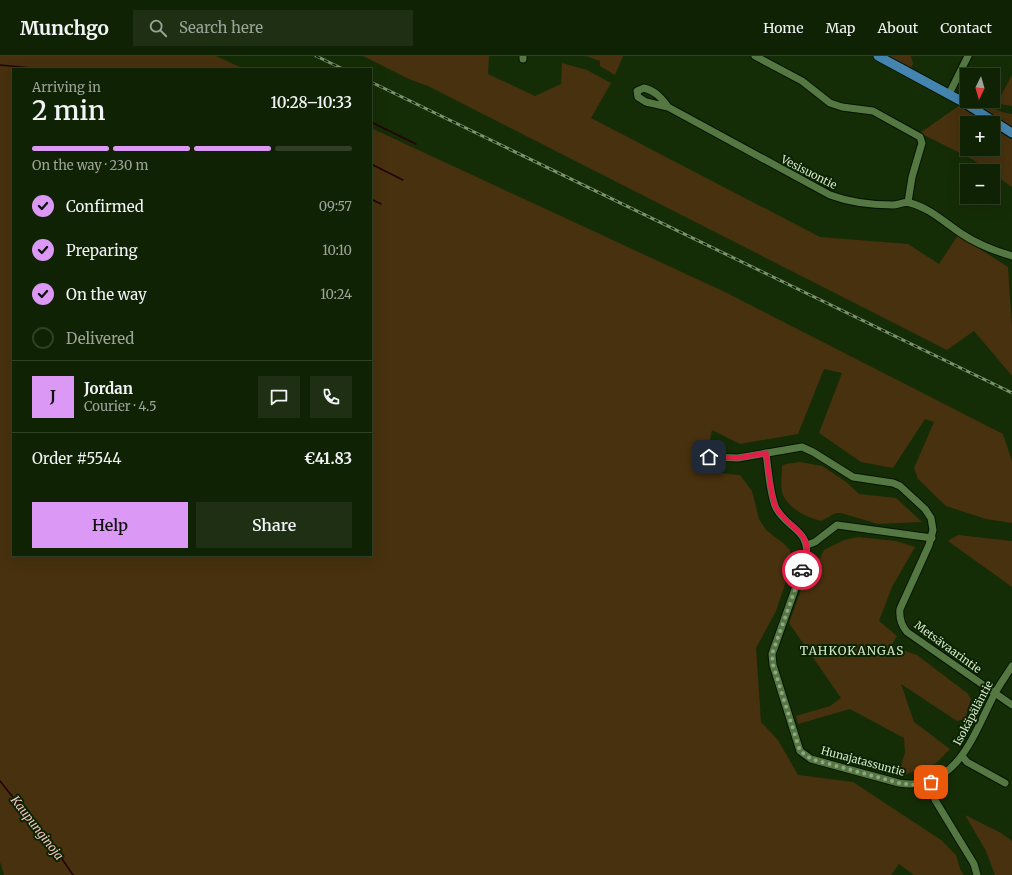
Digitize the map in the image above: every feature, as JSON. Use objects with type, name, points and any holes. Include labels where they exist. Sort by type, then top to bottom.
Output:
[{"type":"main road","points":[[878,56],[965,102],[1012,133]]},
{"type":"street","points":[[755,56],[802,82],[830,103],[842,107],[873,111],[920,137],[922,143],[912,177],[908,202],[930,211],[976,242],[1012,256]]},
{"type":"street","points":[[949,94],[968,56]]},
{"type":"street","name":"Vesisuontie","points":[[668,108],[830,196],[842,200],[883,205],[895,205],[908,202]]},
{"type":"street","points":[[709,457],[738,458],[797,447],[808,449],[853,477],[893,483],[900,486],[926,509],[932,523],[932,538],[837,525],[815,542],[807,544],[803,536],[776,509],[766,453]]},
{"type":"street","name":"Metsävaarintie","points":[[932,538],[900,609],[901,622],[907,632],[1012,705]]},
{"type":"street","name":"Hunajatassuntie","points":[[807,544],[806,558],[772,654],[773,665],[800,751],[811,759],[899,783],[912,785],[931,782]]},
{"type":"street","name":"Isokäpäläntie","points":[[931,782],[947,771],[962,756],[971,742],[994,693],[1012,666]]},
{"type":"street","points":[[962,756],[967,762],[1005,783]]},
{"type":"street","points":[[931,782],[932,793],[935,800],[974,864],[977,875]]},
{"type":"shaded area","points":[[0,56],[216,56],[242,68],[12,68],[12,556],[372,556],[372,128],[727,293],[1003,434],[1012,461],[1012,523],[986,519],[946,506],[918,479],[914,468],[934,422],[925,419],[893,468],[861,462],[819,433],[842,373],[824,369],[798,434],[740,444],[712,430],[709,446],[709,472],[740,475],[752,491],[759,519],[766,530],[790,550],[790,558],[783,563],[791,566],[776,611],[756,648],[761,722],[778,740],[798,775],[853,782],[941,840],[956,855],[960,869],[964,875],[914,875],[899,864],[891,875],[4,875],[0,862]]},
{"type":"shaded area","points":[[363,56],[489,56],[488,74],[535,96],[561,84],[562,63],[587,70],[611,83],[591,118],[820,237],[908,244],[939,264],[958,235],[1008,267],[1012,327],[1012,376],[974,331],[947,350],[428,86],[411,80]]},
{"type":"shaded area","points":[[586,56],[623,56],[615,75],[600,66],[600,61]]},
{"type":"shaded area","points":[[883,56],[911,56],[913,64],[910,70]]},
{"type":"shaded area","points":[[1012,75],[1012,106],[1000,104],[1000,97]]},
{"type":"shaded area","points":[[960,105],[960,108],[965,108],[978,116],[960,116],[960,153],[920,133]]},
{"type":"shaded area","points":[[978,108],[993,108],[1012,114],[1012,130],[1000,122],[1000,116],[990,116]]},
{"type":"shaded area","points":[[1000,131],[1012,139],[1012,187],[1000,179],[1000,164],[979,164],[966,156],[1000,156]]},
{"type":"shaded area","points":[[800,462],[822,466],[845,481],[859,494],[896,498],[922,522],[878,524],[841,513],[836,513],[821,521],[805,515],[794,509],[786,500],[783,495],[781,481],[782,466]]},
{"type":"shaded area","points":[[958,535],[1012,541],[1012,587],[948,541]]},
{"type":"shaded area","points":[[858,537],[896,541],[915,547],[892,587],[879,621],[897,636],[891,646],[917,655],[967,693],[971,699],[965,719],[957,721],[901,684],[914,722],[950,749],[935,764],[898,777],[905,752],[904,738],[850,709],[798,724],[796,716],[830,706],[841,698],[789,623],[807,574],[810,577],[824,550],[844,540]]},
{"type":"shaded area","points":[[965,815],[1001,833],[1012,841],[1012,875],[995,875],[986,851]]},
{"type":"waterway","points":[[0,65],[32,68]]},
{"type":"waterway","points":[[372,122],[416,144]]},
{"type":"waterway","points":[[372,164],[403,180]]},
{"type":"waterway","points":[[372,200],[381,204]]},
{"type":"waterway","name":"Kaupunginoja","points":[[0,781],[60,856],[73,875]]},
{"type":"railway","points":[[316,56],[341,68]]},
{"type":"railway","points":[[372,82],[1012,393]]},
{"type":"way so far","points":[[802,570],[772,654],[773,665],[800,751],[811,759],[899,783],[912,785],[931,782]]},
{"type":"district","name":"TAHKOKANGAS","points":[[852,651]]},
{"type":"route","points":[[709,457],[738,458],[766,453],[776,509],[803,536],[807,544],[806,558],[802,570]]}]
